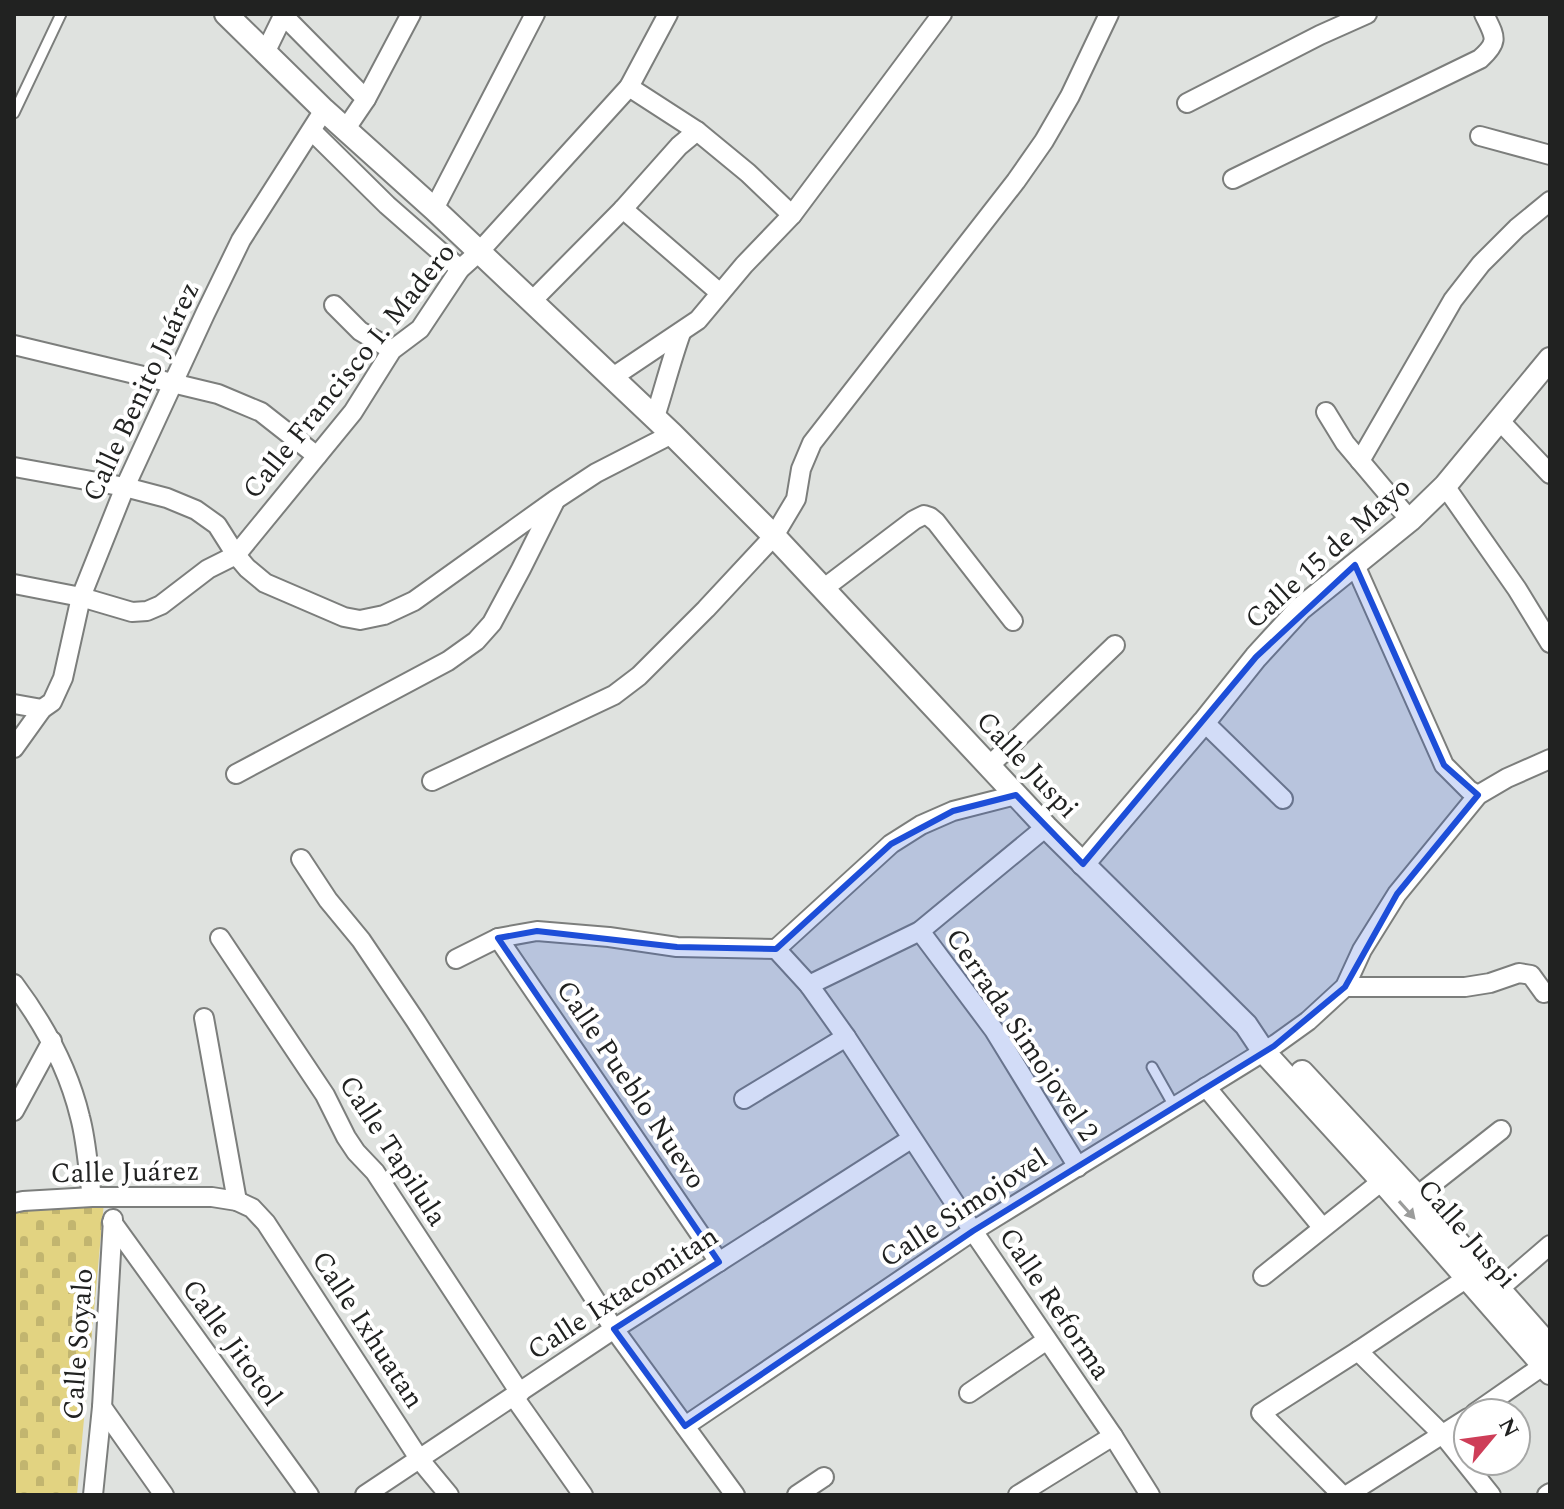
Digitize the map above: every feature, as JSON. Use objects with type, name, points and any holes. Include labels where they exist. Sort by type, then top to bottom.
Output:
[{"type":"street","name":"Calle Juspi","points":[[226,14],[345,130],[434,209],[655,417],[774,536],[1046,827],[1417,1196],[1499,1289],[1548,1362]]},
{"type":"street","points":[[345,130],[366,99],[411,14]]},
{"type":"street","points":[[434,209],[535,14]]},
{"type":"street","name":"Calle Francisco I. Madero","points":[[81,597],[132,612],[147,611],[161,605],[208,569],[236,555],[353,412],[392,350],[420,329],[460,269],[629,87],[668,14]]},
{"type":"street","points":[[613,377],[698,320],[744,265],[792,215],[942,14]]},
{"type":"street","points":[[432,781],[614,695],[639,676],[774,536],[796,499],[801,469],[812,443],[1044,141],[1070,96],[1109,14]]},
{"type":"street","points":[[1187,103],[1367,14]]},
{"type":"street","points":[[1233,179],[1480,59],[1491,49],[1494,40],[1484,14]]},
{"type":"street","points":[[265,53],[283,15],[366,99]]},
{"type":"street","points":[[629,87],[697,131],[792,215]]},
{"type":"street","name":"Calle Benito Juárez","points":[[14,747],[42,709],[52,702],[63,678],[81,597],[125,487],[241,240],[324,110]]},
{"type":"street","points":[[312,131],[387,205],[460,269]]},
{"type":"street","points":[[531,302],[623,209],[679,146],[697,131]]},
{"type":"street","points":[[1480,136],[1550,155]]},
{"type":"street","points":[[1360,461],[1453,300],[1481,264],[1550,201]]},
{"type":"street","points":[[623,209],[720,293]]},
{"type":"street","points":[[334,305],[360,331],[392,350]]},
{"type":"street","points":[[655,417],[681,333]]},
{"type":"street","points":[[14,345],[218,394],[261,412],[317,456]]},
{"type":"street","name":"Calle 15 de Mayo","points":[[1083,864],[1256,657],[1300,609],[1410,520],[1445,486],[1550,359]]},
{"type":"street","points":[[1326,412],[1345,443],[1410,520]]},
{"type":"street","points":[[1500,421],[1550,474]]},
{"type":"street","points":[[14,467],[125,487],[167,498],[196,510],[217,525],[236,555],[265,583],[344,617],[360,620],[384,615],[414,601],[596,473],[672,434]]},
{"type":"street","points":[[1445,486],[1517,589],[1550,643]]},
{"type":"street","points":[[236,774],[448,661],[476,641],[492,623],[555,500]]},
{"type":"street","points":[[823,589],[924,515],[936,522],[1013,621]]},
{"type":"street","points":[[1355,565],[1444,765],[1478,795]]},
{"type":"street","points":[[14,584],[81,597]]},
{"type":"street","points":[[989,766],[1115,645]]},
{"type":"street","points":[[14,704],[42,709]]},
{"type":"street","points":[[1204,722],[1283,799]]},
{"type":"street","points":[[1548,996],[1531,975],[1519,973],[1490,983],[1465,987],[1345,987],[1362,950],[1397,894],[1478,795],[1550,759]]},
{"type":"street","points":[[456,959],[498,938],[537,931],[677,947],[776,949],[891,844],[921,825],[953,811],[1016,795]]},
{"type":"street","points":[[809,985],[920,931],[1046,827]]},
{"type":"street","points":[[301,859],[328,900],[361,940],[463,1092],[614,1329],[735,1495]]},
{"type":"street","name":"Cerrada Simojovel 2","points":[[920,931],[994,1030],[1078,1167]]},
{"type":"street","name":"Calle Tapilula","points":[[220,938],[325,1095],[346,1137],[375,1172],[583,1495]]},
{"type":"street","name":"Calle Pueblo Nuevo","points":[[498,938],[719,1262]]},
{"type":"street","name":"Calle Reforma","points":[[776,949],[809,985],[846,1037],[1150,1495]]},
{"type":"street","points":[[14,984],[52,1041],[66,1071],[81,1118],[92,1197]]},
{"type":"street","name":"Calle Simojovel","points":[[685,1426],[973,1231],[1270,1048],[1308,1021],[1345,987]]},
{"type":"street","points":[[204,1018],[237,1201]]},
{"type":"street","points":[[744,1099],[846,1037]]},
{"type":"street","points":[[14,1111],[52,1041]]},
{"type":"street","name":"Calle Juspi","points":[[1270,1048],[1467,1278],[1548,1362]]},
{"type":"street","points":[[1206,1087],[1322,1227]]},
{"type":"street","points":[[1417,1196],[1501,1130]]},
{"type":"street","name":"Calle Ixtacomitan","points":[[365,1495],[614,1329],[911,1139]]},
{"type":"street","points":[[1263,1276],[1382,1181]]},
{"type":"street","name":"Calle Juárez","points":[[14,1203],[92,1197],[212,1197],[237,1201]]},
{"type":"street","name":"Calle Soyalo","points":[[93,1495],[102,1407],[114,1197]]},
{"type":"street","name":"Calle Ixhuatan","points":[[237,1201],[252,1208],[266,1223],[420,1460],[449,1495]]},
{"type":"street","name":"Calle Jitotol","points":[[112,1222],[309,1495]]},
{"type":"street","points":[[1499,1289],[1550,1245]]},
{"type":"street","points":[[1452,1429],[1345,1495],[1261,1413],[1467,1278]]},
{"type":"street","points":[[969,1393],[1047,1340]]},
{"type":"street","points":[[1358,1351],[1443,1435],[1491,1495]]},
{"type":"street","points":[[1498,1397],[1548,1362]]},
{"type":"street","points":[[102,1407],[164,1495]]},
{"type":"street","points":[[1018,1495],[1113,1436]]},
{"type":"street","points":[[797,1495],[824,1477]]},
{"type":"lane","points":[[14,113],[61,14]]},
{"type":"lane","points":[[1152,1067],[1174,1106]]},
{"type":"highlighted area","points":[[1355,565],[1444,765],[1478,795],[1397,894],[1345,987],[1274,1046],[973,1231],[685,1426],[614,1329],[719,1262],[498,938],[537,931],[677,947],[776,949],[891,844],[953,811],[1016,795],[1083,864],[1256,657]]},
{"type":"green space","points":[[104,1202],[77,1495],[14,1495],[14,1210]]}]
